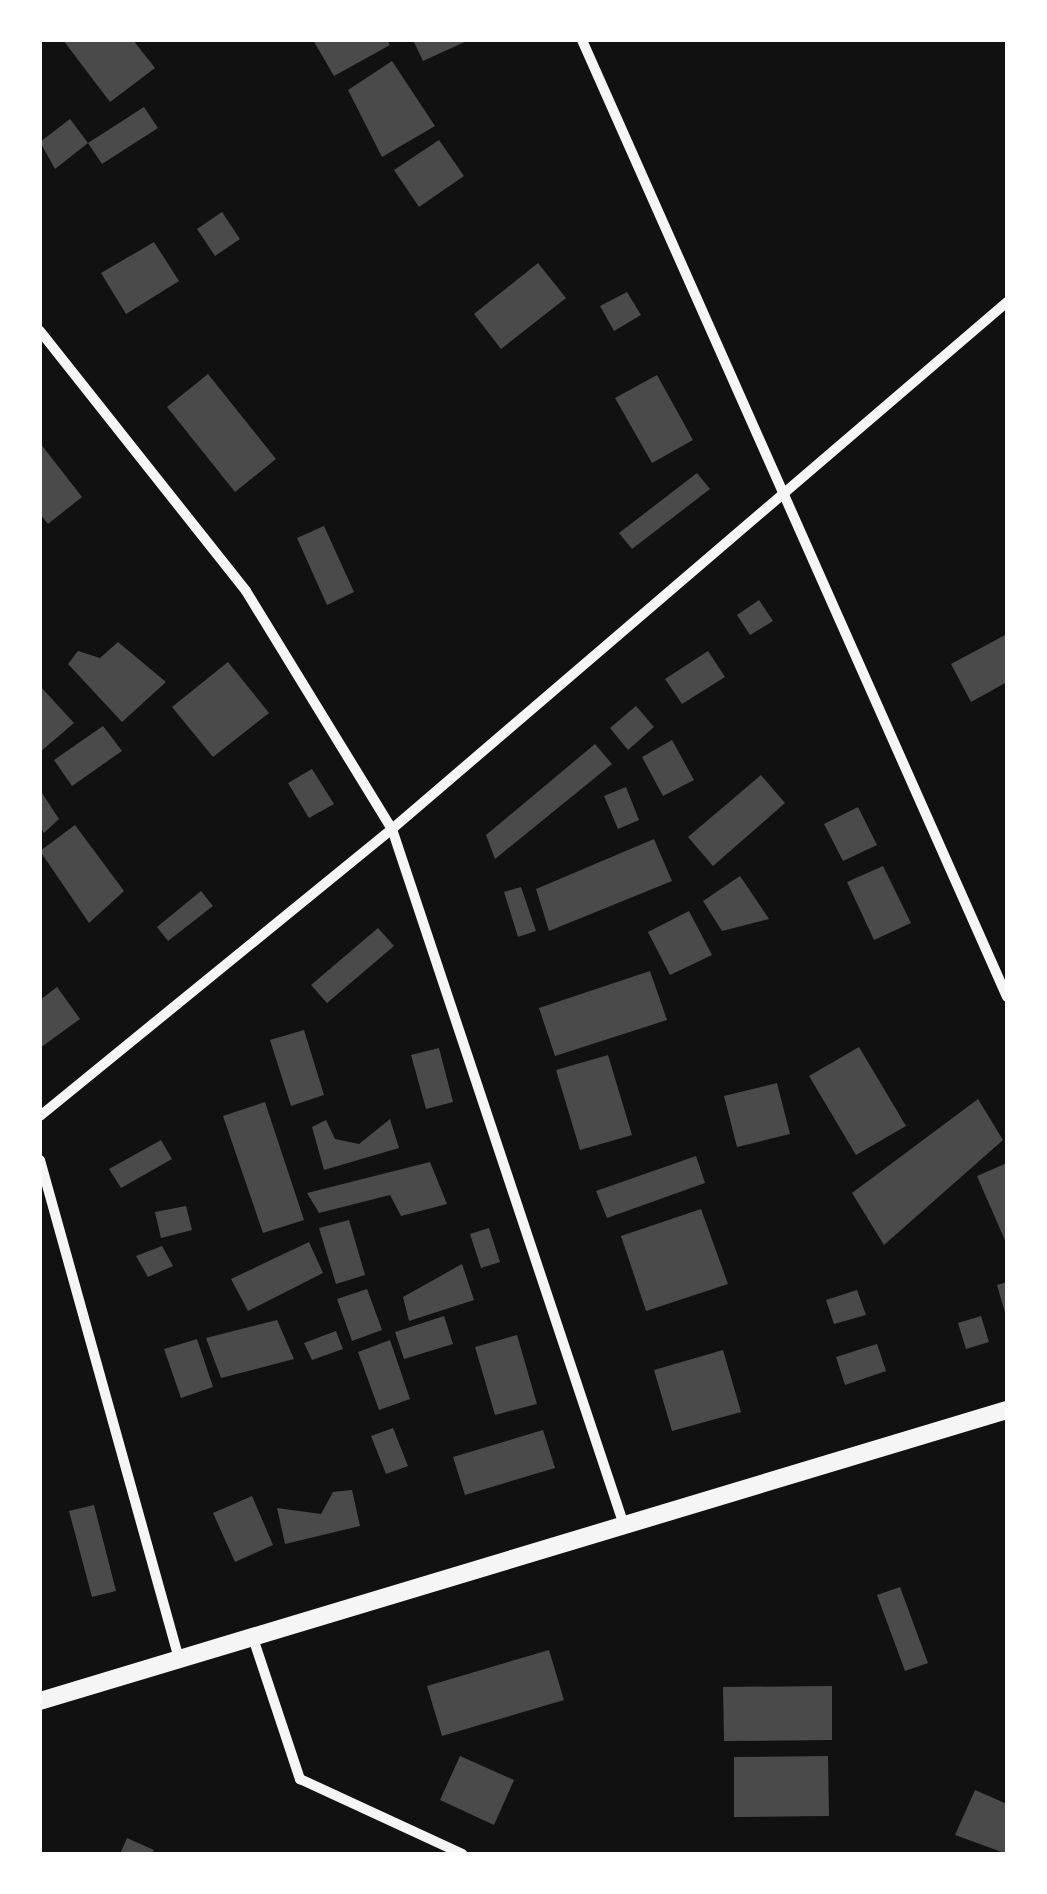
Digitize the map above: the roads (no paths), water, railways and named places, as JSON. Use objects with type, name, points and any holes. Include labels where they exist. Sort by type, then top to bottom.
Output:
[{"type":"street","points":[[582,40],[1007,997]]},
{"type":"street","points":[[40,1116],[392,829],[786,497],[1007,302]]},
{"type":"street","points":[[40,331],[246,591],[392,829],[625,1528]]},
{"type":"street","points":[[40,1160],[179,1660]]},
{"type":"street","points":[[40,1700],[625,1528],[1007,1410]]},
{"type":"street","points":[[253,1638],[300,1779],[462,1854]]}]
